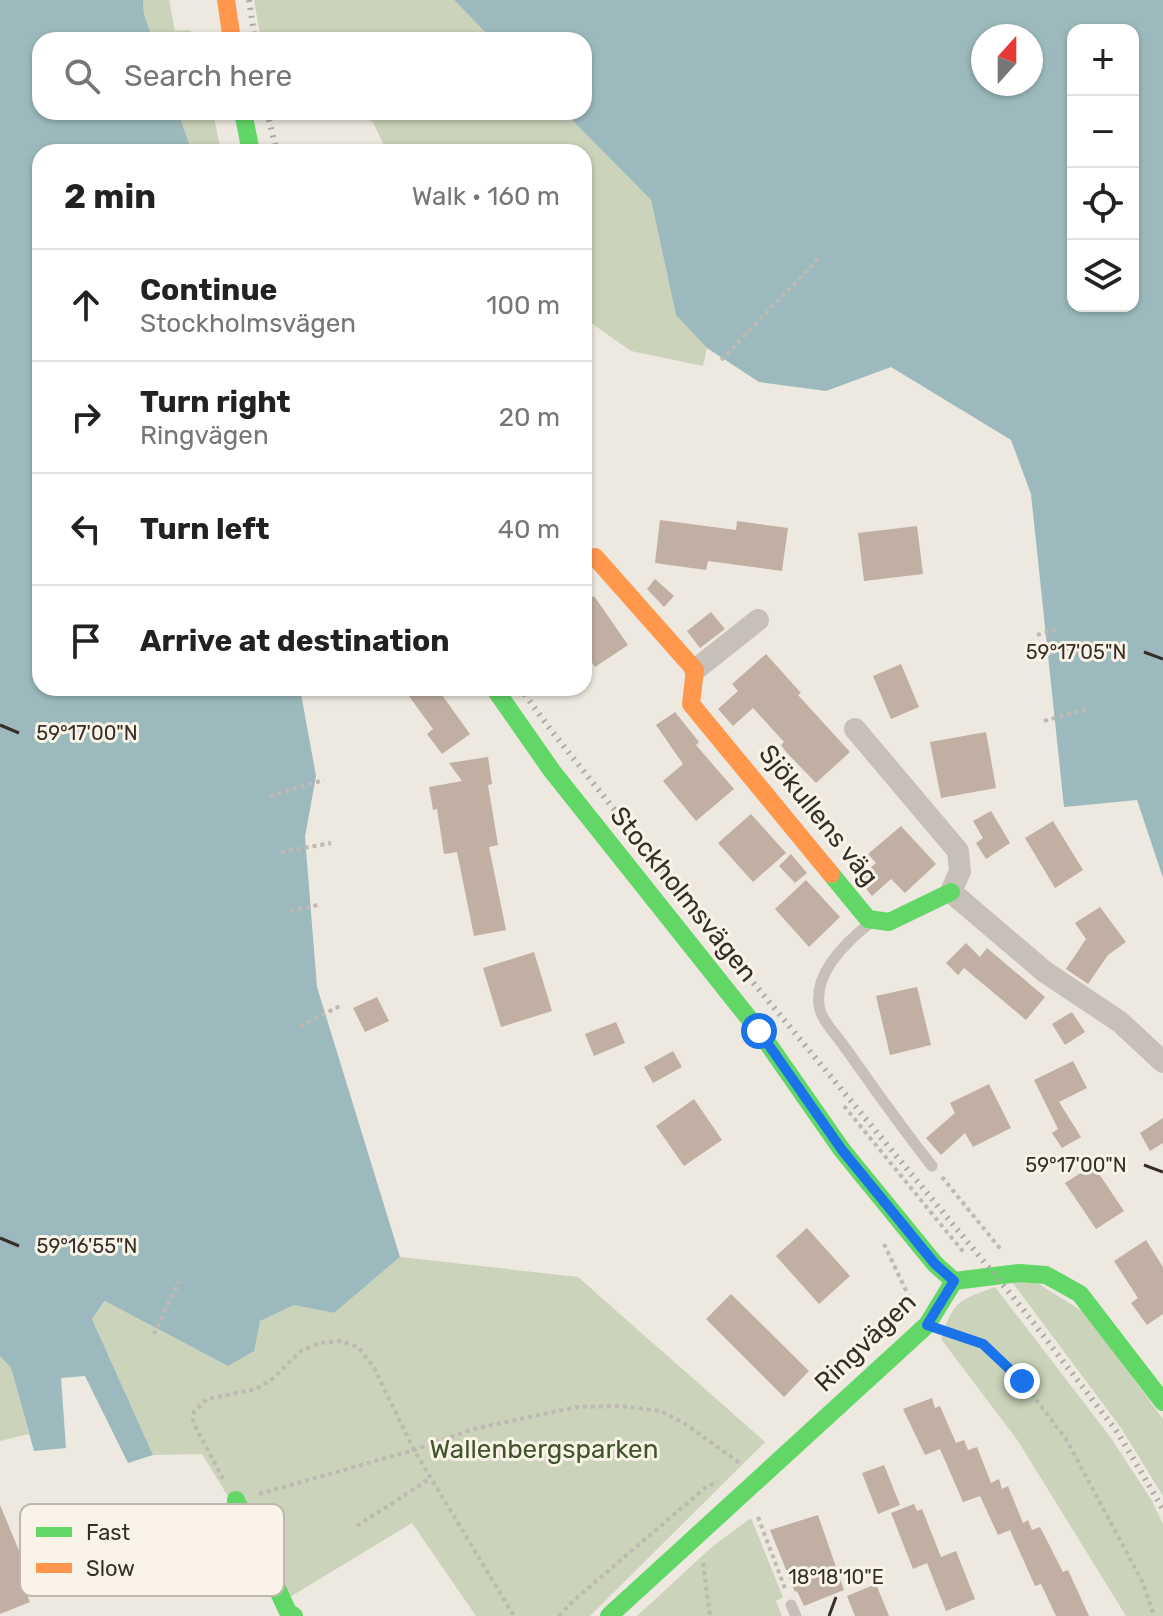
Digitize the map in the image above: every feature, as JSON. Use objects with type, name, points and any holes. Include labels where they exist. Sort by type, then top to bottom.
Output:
[{"type":"street","points":[[226,0],[231,32]]},
{"type":"street","points":[[245,120],[249,144]]},
{"type":"street","points":[[595,557],[695,670],[758,620]]},
{"type":"street","name":"Sjökullens väg","points":[[695,670],[691,704],[868,919],[889,922],[951,892]]},
{"type":"street","name":"Stockholmsvägen","points":[[500,696],[552,771],[759,1031],[842,1150],[935,1264],[954,1281]]},
{"type":"street","points":[[855,729],[958,851],[960,871],[951,892],[1045,972],[1120,1022],[1163,1062]]},
{"type":"street","points":[[954,1281],[1019,1273],[1046,1275],[1080,1294],[1163,1402]]},
{"type":"street","name":"Ringvägen","points":[[609,1616],[927,1325],[954,1281]]},
{"type":"street","points":[[236,1500],[238,1504]]},
{"type":"lane","points":[[873,920],[850,939],[831,962],[820,987],[820,1011],[932,1166]]},
{"type":"path","points":[[721,360],[819,258]]},
{"type":"path","points":[[1037,635],[1057,629]]},
{"type":"path","points":[[1044,721],[1087,709]]},
{"type":"path","points":[[270,796],[324,780]]},
{"type":"path","points":[[281,852],[331,843]]},
{"type":"path","points":[[290,911],[318,905]]},
{"type":"path","points":[[300,1026],[340,1006]]},
{"type":"path","points":[[839,1100],[966,1255]]},
{"type":"path","points":[[932,1166],[1011,1262]]},
{"type":"path","points":[[154,1334],[179,1281]]},
{"type":"path","points":[[915,1283],[908,1290],[915,1311],[927,1325],[983,1344],[1022,1381],[1066,1439],[1143,1583],[1154,1616]]},
{"type":"path","points":[[514,1616],[414,1450],[373,1366],[358,1347],[341,1341],[319,1343],[301,1351],[271,1380],[256,1389],[207,1399],[194,1412],[193,1422],[236,1500],[414,1450],[473,1429],[577,1407],[621,1406],[661,1411],[687,1425],[746,1467]]},
{"type":"path","points":[[357,1526],[431,1478]]},
{"type":"path","points":[[758,1517],[794,1610]]},
{"type":"path","points":[[699,1532],[710,1616]]},
{"type":"green space","points":[[143,0],[169,0],[175,31],[193,32],[150,32]]},
{"type":"green space","points":[[254,0],[454,0],[485,32],[260,32]]},
{"type":"green space","points":[[181,120],[215,120],[219,144],[189,144]]},
{"type":"green space","points":[[369,120],[572,120],[651,200],[676,314],[707,348],[703,366],[631,351],[592,324],[592,144],[383,144],[373,122]]},
{"type":"green space","name":"Wallenbergsparken","points":[[400,1257],[578,1277],[765,1442],[590,1616],[476,1616],[412,1523],[290,1597],[284,1587],[284,1504],[233,1504],[202,1454],[153,1455],[92,1319],[106,1301],[228,1366],[259,1321],[294,1305],[334,1313]]},
{"type":"green space","points":[[1034,1281],[1085,1313],[1163,1419],[1163,1496],[1121,1428],[1012,1282]]},
{"type":"green space","points":[[995,1287],[1111,1438],[1152,1501],[1163,1524],[1163,1616],[1126,1616],[1018,1441],[941,1339],[950,1316],[959,1304]]},
{"type":"green space","points":[[0,1356],[11,1368],[29,1434],[0,1441]]},
{"type":"green space","points":[[751,1518],[783,1597],[776,1601],[782,1616],[637,1616],[713,1546]]},
{"type":"water","points":[[0,0],[143,0],[150,32],[32,32],[32,120],[181,120],[189,144],[32,144],[32,696],[301,696],[316,776],[305,837],[317,987],[400,1257],[334,1313],[294,1305],[260,1321],[254,1351],[228,1366],[105,1301],[92,1319],[153,1455],[128,1463],[85,1376],[61,1378],[66,1448],[34,1451],[11,1368],[0,1356]]},
{"type":"water","points":[[454,0],[1163,0],[1163,878],[1137,800],[1064,807],[1031,494],[1011,440],[891,367],[826,391],[759,382],[707,348],[676,315],[651,200],[572,120],[592,120],[592,32],[485,32]]},
{"type":"building","points":[[660,520],[736,530],[737,521],[788,528],[782,571],[708,561],[706,570],[655,563]]},
{"type":"building","points":[[917,526],[923,574],[864,581],[858,533]]},
{"type":"building","points":[[655,579],[674,596],[664,607],[647,589]]},
{"type":"building","points":[[594,596],[628,645],[595,667],[592,663]]},
{"type":"building","points":[[711,612],[725,629],[700,648],[687,631]]},
{"type":"building","points":[[766,654],[850,752],[816,783],[787,753],[781,745],[784,742],[753,708],[733,726],[718,709],[738,691],[732,684]]},
{"type":"building","points":[[901,664],[919,707],[891,719],[873,676]]},
{"type":"building","points":[[409,696],[443,696],[470,734],[442,754],[427,734],[433,729]]},
{"type":"building","points":[[675,712],[699,742],[696,745],[734,789],[696,821],[663,781],[683,764],[656,725]]},
{"type":"building","points":[[986,732],[996,788],[941,798],[930,742]]},
{"type":"building","points":[[488,757],[492,784],[488,785],[498,845],[489,847],[506,930],[474,936],[457,852],[444,854],[437,809],[433,810],[429,787],[462,781],[449,763]]},
{"type":"building","points":[[991,811],[1010,843],[986,859],[976,843],[983,838],[973,821]]},
{"type":"building","points":[[751,814],[786,853],[753,882],[718,843]]},
{"type":"building","points":[[1053,821],[1083,870],[1055,888],[1025,838]]},
{"type":"building","points":[[901,826],[936,864],[905,893],[891,879],[872,896],[858,879],[876,863],[868,854]]},
{"type":"building","points":[[791,854],[807,873],[795,883],[779,866]]},
{"type":"building","points":[[806,880],[840,917],[809,947],[775,909]]},
{"type":"building","points":[[1100,907],[1126,942],[1108,955],[1088,984],[1066,969],[1086,939],[1075,923]]},
{"type":"building","points":[[966,943],[980,957],[987,948],[1045,997],[1026,1020],[964,968],[958,975],[946,963]]},
{"type":"building","points":[[534,952],[552,1011],[501,1027],[483,968]]},
{"type":"building","points":[[917,987],[931,1045],[890,1055],[876,996]]},
{"type":"building","points":[[377,997],[389,1021],[365,1032],[353,1008]]},
{"type":"building","points":[[1072,1012],[1085,1032],[1065,1045],[1052,1024]]},
{"type":"building","points":[[616,1022],[625,1043],[594,1056],[585,1034]]},
{"type":"building","points":[[673,1051],[682,1067],[653,1083],[644,1067]]},
{"type":"building","points":[[1073,1061],[1087,1088],[1059,1102],[1081,1137],[1062,1148],[1052,1133],[1058,1129],[1034,1080]]},
{"type":"building","points":[[989,1084],[1011,1128],[973,1147],[965,1133],[941,1155],[926,1138],[955,1113],[950,1103]]},
{"type":"building","points":[[694,1099],[722,1140],[684,1166],[656,1126]]},
{"type":"building","points":[[1163,1118],[1163,1143],[1150,1151],[1140,1133]]},
{"type":"building","points":[[1093,1165],[1124,1211],[1096,1229],[1065,1183]]},
{"type":"building","points":[[807,1228],[850,1276],[819,1304],[776,1256]]},
{"type":"building","points":[[1146,1240],[1163,1267],[1163,1314],[1147,1325],[1131,1303],[1138,1298],[1114,1261]]},
{"type":"building","points":[[731,1294],[809,1371],[784,1397],[706,1319]]},
{"type":"building","points":[[932,1398],[935,1408],[940,1406],[956,1443],[964,1440],[968,1450],[977,1447],[991,1483],[999,1479],[1002,1489],[1008,1486],[1023,1523],[1028,1520],[1032,1530],[1040,1527],[1063,1572],[1068,1570],[1089,1616],[1056,1616],[1041,1584],[1035,1586],[1010,1530],[998,1535],[980,1496],[963,1502],[940,1449],[925,1455],[903,1409]]},
{"type":"building","points":[[884,1465],[900,1505],[878,1514],[862,1473]]},
{"type":"building","points":[[914,1504],[917,1511],[922,1509],[941,1557],[956,1551],[975,1599],[946,1611],[927,1563],[913,1569],[891,1513]]},
{"type":"building","points":[[0,1505],[20,1553],[20,1596],[27,1596],[30,1602],[0,1614]]},
{"type":"building","points":[[818,1515],[844,1590],[804,1606],[795,1592],[770,1530]]},
{"type":"building","points":[[876,1584],[889,1616],[855,1616],[847,1596]]},
{"type":"railway","points":[[249,0],[254,32]]},
{"type":"railway","points":[[269,120],[275,144]]},
{"type":"railway","points":[[526,696],[723,946],[1022,1308],[1118,1433],[1163,1509]]},
{"type":"traffic: fast","points":[[245,120],[249,144]]},
{"type":"traffic: fast","points":[[500,696],[552,771],[759,1031],[842,1150],[935,1264],[954,1281]]},
{"type":"traffic: fast","points":[[831,874],[868,919],[889,922],[951,892]]},
{"type":"traffic: fast","points":[[954,1281],[1019,1273],[1046,1275],[1080,1294],[1163,1402]]},
{"type":"traffic: fast","points":[[609,1616],[927,1325],[954,1281]]},
{"type":"traffic: fast","points":[[236,1500],[238,1504]]},
{"type":"traffic: fast","points":[[281,1596],[288,1612],[294,1616]]},
{"type":"traffic: slow","points":[[226,0],[231,32]]},
{"type":"traffic: slow","points":[[595,557],[695,670],[691,704],[831,874]]},
{"type":"route","points":[[759,1031],[842,1150],[935,1264],[954,1281],[927,1325],[983,1344],[1022,1381]]}]
